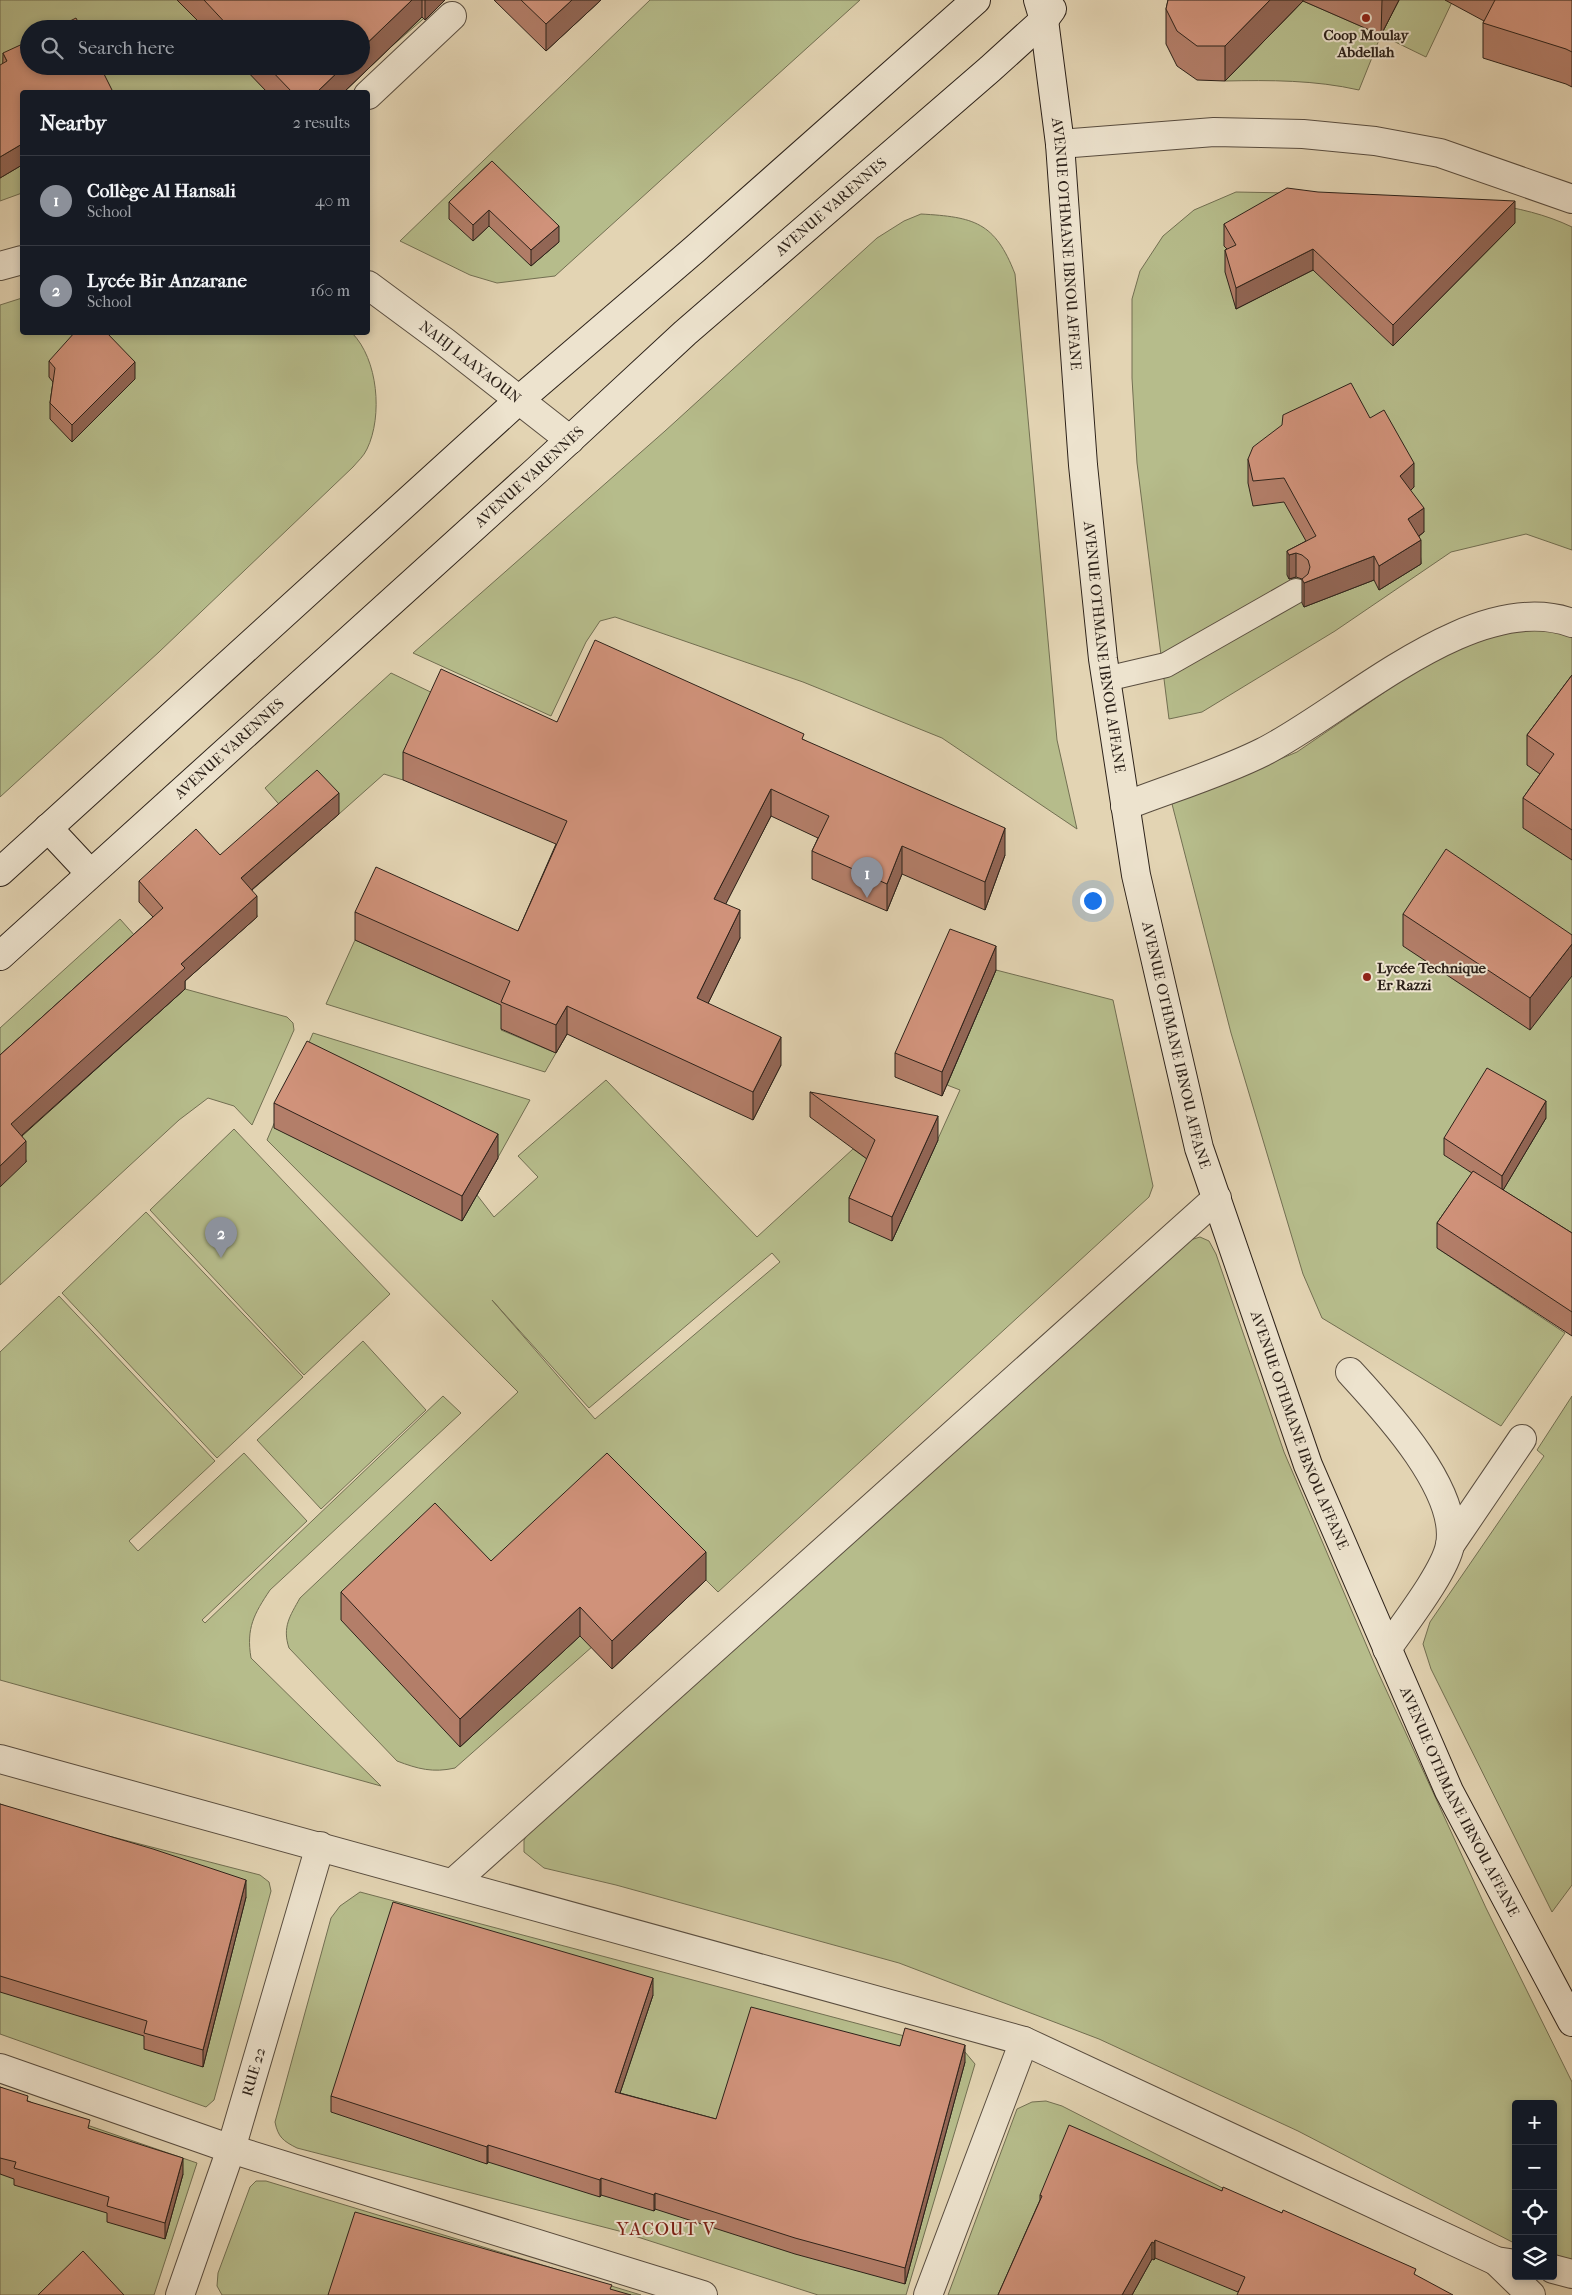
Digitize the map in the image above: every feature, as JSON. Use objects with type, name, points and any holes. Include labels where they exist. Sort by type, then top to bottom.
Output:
[{"type":"street","points":[[0,872],[519,400],[695,249],[976,0]]},
{"type":"street","name":"AVENUE OTHMANE IBNOU AFFANE","points":[[1046,7],[1060,144],[1083,465],[1106,679],[1136,875],[1200,1148],[1308,1465],[1448,1791],[1572,2022]]},
{"type":"street","name":"AVENUE VARENNES","points":[[0,956],[1046,7]]},
{"type":"street","points":[[370,93],[452,16]]},
{"type":"street","points":[[1060,144],[1214,132],[1303,134],[1375,141],[1440,153],[1572,199]]},
{"type":"street","points":[[0,266],[20,261]]},
{"type":"street","name":"NAHJ LAAYAOUN","points":[[370,286],[438,336],[570,440]]},
{"type":"street","points":[[1106,679],[1166,665],[1296,591]]},
{"type":"street","points":[[1125,806],[1262,753],[1305,730],[1351,696],[1460,632],[1506,621],[1534,617],[1572,623]]},
{"type":"street","points":[[48,828],[90,873]]},
{"type":"street","points":[[454,1882],[1217,1198]]},
{"type":"street","points":[[1350,1372],[1394,1420],[1427,1467],[1449,1516],[1450,1545]]},
{"type":"street","points":[[1387,1649],[1437,1575],[1450,1545],[1522,1439]]},
{"type":"street","points":[[0,1759],[454,1882],[1024,2042],[1506,2262],[1531,2295]]},
{"type":"street","name":"RUE 22","points":[[180,2295],[232,2149],[320,1846]]},
{"type":"street","points":[[928,2295],[1024,2042]]},
{"type":"street","points":[[0,2068],[232,2149],[703,2295]]},
{"type":"street","points":[[1557,2270],[1572,2274]]},
{"type":"green space","points":[[0,0],[445,0],[370,67],[370,20],[20,20],[20,75],[362,75],[346,90],[20,90],[20,194],[0,201]]},
{"type":"green space","points":[[650,0],[860,0],[555,276],[497,283],[470,275],[400,241]]},
{"type":"green space","points":[[1399,0],[1453,0],[1426,57],[1381,35]]},
{"type":"green space","points":[[1303,1],[1381,35],[1359,90],[1309,82],[1225,81]]},
{"type":"green space","points":[[1236,192],[1359,195],[1466,201],[1531,212],[1572,227],[1572,550],[1526,534],[1451,552],[1335,631],[1202,712],[1169,719],[1137,463],[1132,378],[1132,299],[1140,271],[1163,236],[1194,210]]},
{"type":"green space","points":[[921,214],[955,217],[980,226],[999,243],[1015,274],[1057,740],[1077,829],[942,738],[803,682],[615,617],[600,621],[586,642],[551,716],[413,653],[665,431],[877,238],[904,221]]},
{"type":"green space","points":[[20,299],[20,335],[354,335],[368,357],[375,388],[376,405],[372,436],[366,452],[353,467],[159,652],[0,797],[0,305]]},
{"type":"green space","points":[[1549,628],[1572,636],[1572,1257],[1437,1248],[1565,1333],[1501,1426],[1322,1318],[1303,1274],[1231,1033],[1172,804],[1297,752],[1443,652],[1494,632]]},
{"type":"green space","points":[[391,673],[441,697],[403,780],[384,774],[339,814],[289,816],[265,788]]},
{"type":"green space","points":[[120,919],[144,946],[53,1108],[185,989],[287,1017],[293,1023],[294,1030],[252,1125],[234,1106],[208,1098],[179,1120],[0,1285],[0,1028]]},
{"type":"green space","points":[[355,940],[510,1009],[501,1030],[556,1053],[545,1072],[326,1004]]},
{"type":"green space","points":[[996,970],[1113,1000],[1153,1186],[1149,1197],[718,1592],[688,1562],[455,1768],[426,1769],[397,1761],[289,1648],[286,1634],[288,1622],[300,1598],[518,1392],[267,1140],[313,1033],[530,1100],[477,1195],[494,1217],[538,1177],[518,1156],[606,1080],[757,1237],[853,1149],[875,1165],[892,1241],[960,1090],[947,1085]],"holes":[[[772,1253],[780,1262],[595,1419],[492,1300],[589,1408]]]},
{"type":"green space","points":[[234,1129],[390,1294],[304,1375],[150,1210]]},
{"type":"green space","points":[[146,1212],[303,1377],[217,1458],[62,1293]]},
{"type":"green space","points":[[1200,1237],[1209,1241],[1216,1254],[1284,1452],[1377,1670],[1486,1908],[1572,2082],[1572,2275],[1557,2267],[1557,2100],[1512,2100],[1512,2242],[1298,2131],[1099,2039],[899,1963],[616,1885],[544,1868],[524,1852],[524,1840],[531,1829],[1187,1241]]},
{"type":"green space","points":[[59,1296],[215,1461],[129,1541],[138,1551],[244,1453],[307,1521],[202,1620],[205,1623],[443,1396],[461,1413],[270,1590],[256,1614],[251,1630],[251,1658],[381,1786],[0,1680],[0,1352]]},
{"type":"green space","points":[[363,1341],[426,1410],[321,1509],[257,1440]]},
{"type":"green space","points":[[1572,1396],[1572,1885],[1552,1912],[1431,1669],[1423,1644],[1430,1622],[1544,1456],[1537,1450]]},
{"type":"green space","points":[[0,1808],[260,1875],[269,1882],[271,1891],[214,2100],[206,2107],[0,2034]]},
{"type":"green space","points":[[360,1892],[965,2052],[975,2064],[906,2295],[818,2295],[619,2231],[297,2148],[285,2141],[280,2135],[275,2122],[331,1918],[340,1906]]},
{"type":"green space","points":[[0,2095],[197,2163],[154,2295],[0,2295]]},
{"type":"green space","points":[[1046,2101],[1062,2106],[1289,2222],[1440,2295],[948,2295],[1017,2109],[1032,2102]]},
{"type":"green space","points":[[256,2181],[266,2181],[641,2295],[222,2295],[217,2286],[218,2273],[250,2187]]},
{"type":"building","points":[[204,0],[412,0],[370,40],[370,20],[223,20]]},
{"type":"building","points":[[521,0],[572,0],[546,24]]},
{"type":"building","points":[[1168,0],[1270,0],[1225,46],[1197,46],[1177,31],[1166,9]]},
{"type":"building","points":[[1495,0],[1572,0],[1572,52],[1483,23]]},
{"type":"building","points":[[20,45],[20,75],[104,75],[112,90],[20,90],[20,145],[0,157],[0,65],[7,61],[3,53]]},
{"type":"building","points":[[276,75],[335,75],[319,90],[290,90]]},
{"type":"building","points":[[492,161],[559,226],[531,250],[489,210],[473,225],[449,202]]},
{"type":"building","points":[[1287,188],[1318,192],[1515,201],[1393,325],[1313,249],[1236,288],[1225,250],[1236,245],[1224,224]]},
{"type":"building","points":[[72,335],[109,335],[135,362],[72,425],[50,403],[55,368],[49,361]]},
{"type":"building","points":[[1351,383],[1370,418],[1384,410],[1414,463],[1400,476],[1424,508],[1408,519],[1421,540],[1379,566],[1374,556],[1304,583],[1302,579],[1308,574],[1310,567],[1308,560],[1296,553],[1289,555],[1287,551],[1316,536],[1284,478],[1253,481],[1248,459],[1253,447],[1282,425],[1283,415]]},
{"type":"building","points":[[595,640],[804,734],[802,739],[1005,828],[985,882],[902,846],[887,884],[812,851],[829,816],[771,789],[714,899],[740,910],[697,998],[781,1037],[753,1092],[567,1006],[556,1025],[501,1002],[510,981],[355,912],[376,867],[518,931],[567,821],[403,752],[441,669],[557,722]]},
{"type":"building","points":[[1572,675],[1572,830],[1523,798],[1554,754],[1527,735]]},
{"type":"building","points":[[317,770],[339,793],[241,878],[257,896],[181,964],[185,968],[11,1124],[26,1141],[0,1166],[0,1055],[163,908],[139,881],[196,829],[220,855]]},
{"type":"building","points":[[1446,849],[1572,935],[1572,944],[1530,998],[1403,914]]},
{"type":"building","points":[[950,929],[996,946],[942,1072],[895,1053]]},
{"type":"building","points":[[307,1041],[498,1134],[462,1196],[274,1103]]},
{"type":"building","points":[[1487,1068],[1546,1101],[1502,1176],[1444,1138]]},
{"type":"building","points":[[810,1092],[938,1116],[892,1217],[849,1198],[875,1140]]},
{"type":"building","points":[[1473,1171],[1572,1233],[1572,1312],[1437,1223]]},
{"type":"building","points":[[607,1453],[706,1552],[612,1641],[580,1607],[460,1719],[341,1592],[435,1503],[491,1561]]},
{"type":"building","points":[[0,1804],[153,1849],[246,1880],[203,2050],[144,2033],[147,2021],[0,1976]]},
{"type":"building","points":[[393,1902],[653,1978],[615,2092],[716,2119],[751,2007],[900,2046],[905,2028],[965,2045],[905,2268],[795,2238],[655,2193],[654,2195],[601,2178],[600,2180],[488,2145],[487,2147],[331,2096]]},
{"type":"building","points":[[0,2087],[28,2096],[27,2101],[90,2120],[88,2128],[183,2158],[165,2223],[107,2206],[109,2197],[14,2168],[16,2162],[0,2158]]},
{"type":"building","points":[[1069,2125],[1222,2191],[1223,2187],[1282,2213],[1283,2210],[1416,2269],[1414,2274],[1453,2295],[1237,2295],[1245,2277],[1155,2240],[1154,2243],[1152,2242],[1122,2295],[998,2295],[1042,2196],[1040,2195]]},
{"type":"building","points":[[355,2212],[612,2285],[610,2289],[631,2295],[328,2295]]},
{"type":"building","points":[[83,2251],[124,2295],[38,2295]]},
{"type":"place","name":"Coop Moulay Abdellah","points":[[1366,18]]},
{"type":"place","name":"Collège Al Hansali","points":[[867,898]]},
{"type":"place","name":"Lycée Technique Er Razzi","points":[[1367,977]]},
{"type":"place","name":"Lycée Bir Anzarane","points":[[221,1258]]},
{"type":"district","name":"YACOUT V","points":[[666,2229]]}]
